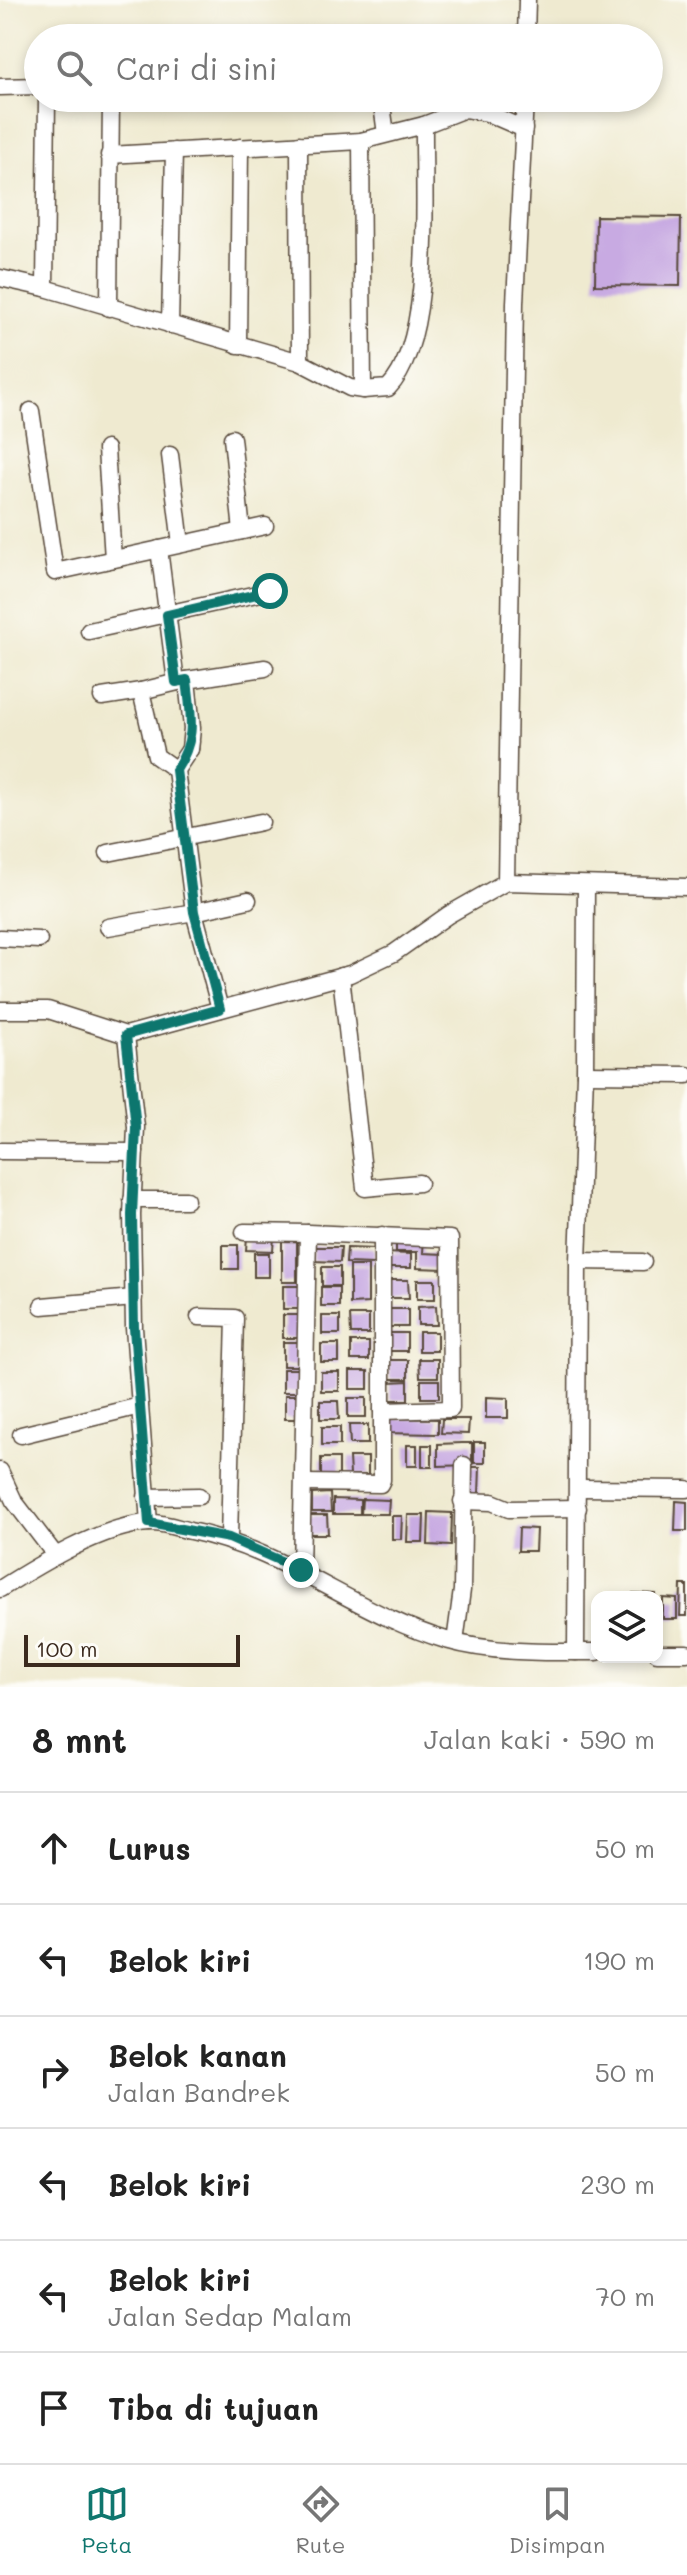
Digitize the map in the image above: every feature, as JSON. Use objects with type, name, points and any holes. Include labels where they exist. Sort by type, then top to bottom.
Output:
[{"type":"street","points":[[526,24],[527,0]]},
{"type":"street","points":[[0,87],[24,86]]},
{"type":"street","points":[[45,288],[47,112]]},
{"type":"street","points":[[109,308],[111,112]]},
{"type":"street","points":[[383,112],[386,134]]},
{"type":"street","points":[[109,155],[361,141],[424,125],[457,112]]},
{"type":"street","points":[[482,112],[524,129]]},
{"type":"street","points":[[506,882],[515,303],[525,112]]},
{"type":"street","points":[[0,278],[45,288],[300,362],[350,388],[388,388],[397,379],[419,317],[424,125]]},
{"type":"street","points":[[361,141],[363,390]]},
{"type":"street","points":[[299,144],[300,362]]},
{"type":"street","points":[[238,345],[240,147]]},
{"type":"street","points":[[170,325],[174,151]]},
{"type":"street","points":[[31,411],[55,572],[265,526]]},
{"type":"street","points":[[232,438],[242,531]]},
{"type":"street","points":[[106,449],[113,559]]},
{"type":"street","points":[[170,455],[181,544]]},
{"type":"street","points":[[159,549],[167,615],[192,728],[190,744],[176,770],[194,912],[220,1009]]},
{"type":"street","points":[[89,631],[270,591]]},
{"type":"street","points":[[102,697],[265,668]]},
{"type":"street","points":[[141,691],[156,756],[176,770]]},
{"type":"street","points":[[108,853],[261,822]]},
{"type":"street","points":[[0,1010],[48,1010],[126,1035],[341,976],[394,953],[448,915],[506,882],[586,887],[687,887]]},
{"type":"street","points":[[576,1652],[578,1261],[585,1074],[586,887]]},
{"type":"street","points":[[108,927],[248,900]]},
{"type":"street","points":[[0,938],[39,940]]},
{"type":"street","points":[[341,976],[365,1188],[419,1183]]},
{"type":"street","points":[[126,1035],[136,1127],[132,1200],[134,1298],[149,1523]]},
{"type":"street","points":[[585,1074],[687,1075]]},
{"type":"street","points":[[0,1151],[135,1152]]},
{"type":"street","points":[[132,1200],[186,1200]]},
{"type":"street","points":[[244,1232],[450,1239],[453,1404],[451,1409],[382,1411]]},
{"type":"street","points":[[301,1570],[308,1233]]},
{"type":"street","points":[[305,1483],[380,1484],[383,1475],[382,1235]]},
{"type":"street","points":[[578,1261],[643,1262]]},
{"type":"street","points":[[42,1306],[134,1298]]},
{"type":"street","points":[[199,1317],[235,1318],[229,1538]]},
{"type":"street","points":[[21,1435],[140,1406]]},
{"type":"street","points":[[455,1642],[462,1590],[464,1465]]},
{"type":"street","points":[[0,1471],[14,1501],[56,1556]]},
{"type":"street","points":[[579,1488],[687,1489]]},
{"type":"street","points":[[146,1497],[199,1496]]},
{"type":"street","points":[[462,1501],[492,1502],[509,1509],[578,1508]]},
{"type":"street","points":[[0,1589],[98,1536],[149,1523],[229,1538],[301,1570],[393,1618],[455,1642],[499,1650],[591,1652]]},
{"type":"street","points":[[663,1653],[687,1653]]},
{"type":"building","points":[[596,216],[681,217],[680,286],[595,285]]},
{"type":"building","points":[[282,1234],[297,1234],[297,1282],[282,1282]]},
{"type":"building","points":[[247,1236],[274,1236],[273,1251],[246,1250]]},
{"type":"building","points":[[396,1237],[424,1237],[423,1253],[444,1254],[444,1269],[417,1268],[417,1252],[396,1252]]},
{"type":"building","points":[[223,1245],[238,1245],[238,1269],[223,1269]]},
{"type":"building","points":[[314,1247],[341,1247],[340,1262],[313,1261]]},
{"type":"building","points":[[347,1248],[374,1249],[374,1264],[346,1263]]},
{"type":"building","points":[[254,1253],[269,1253],[269,1277],[254,1277]]},
{"type":"building","points":[[384,1253],[411,1254],[411,1268],[383,1268]]},
{"type":"building","points":[[350,1266],[368,1266],[368,1303],[350,1304]]},
{"type":"building","points":[[322,1267],[340,1267],[340,1286],[322,1286]]},
{"type":"building","points":[[390,1280],[408,1280],[409,1298],[390,1298]]},
{"type":"building","points":[[417,1280],[435,1280],[435,1299],[417,1299]]},
{"type":"building","points":[[283,1286],[299,1286],[299,1309],[283,1309]]},
{"type":"building","points":[[321,1287],[339,1287],[339,1306],[321,1306]]},
{"type":"building","points":[[436,1306],[437,1325],[418,1325],[418,1307]]},
{"type":"building","points":[[390,1309],[408,1309],[408,1327],[390,1327]]},
{"type":"building","points":[[283,1315],[298,1315],[298,1338],[283,1338]]},
{"type":"building","points":[[350,1315],[369,1315],[369,1334],[351,1334]]},
{"type":"building","points":[[322,1316],[340,1316],[340,1334],[322,1334]]},
{"type":"building","points":[[419,1332],[437,1332],[437,1351],[419,1351]]},
{"type":"building","points":[[388,1333],[407,1333],[407,1351],[389,1351]]},
{"type":"building","points":[[283,1342],[298,1342],[298,1366],[283,1366]]},
{"type":"building","points":[[351,1342],[369,1342],[369,1360],[351,1360]]},
{"type":"building","points":[[321,1344],[339,1344],[339,1362],[321,1362]]},
{"type":"building","points":[[419,1359],[438,1359],[438,1377],[420,1377]]},
{"type":"building","points":[[390,1360],[408,1360],[408,1379],[390,1379]]},
{"type":"building","points":[[283,1369],[298,1369],[298,1392],[283,1392]]},
{"type":"building","points":[[350,1371],[368,1371],[368,1389],[350,1389]]},
{"type":"building","points":[[321,1372],[339,1372],[339,1391],[321,1391]]},
{"type":"building","points":[[421,1380],[439,1380],[439,1398],[421,1398]]},
{"type":"building","points":[[408,1381],[408,1400],[390,1400],[390,1382]]},
{"type":"building","points":[[285,1395],[300,1395],[300,1419],[285,1419]]},
{"type":"building","points":[[486,1397],[508,1398],[508,1418],[486,1418]]},
{"type":"building","points":[[348,1398],[366,1398],[366,1417],[348,1417]]},
{"type":"building","points":[[320,1401],[338,1401],[339,1419],[320,1419]]},
{"type":"building","points":[[383,1418],[438,1419],[438,1434],[383,1433]]},
{"type":"building","points":[[442,1419],[469,1419],[468,1434],[441,1433]]},
{"type":"building","points":[[349,1425],[368,1425],[368,1444],[350,1444]]},
{"type":"building","points":[[322,1427],[340,1427],[340,1445],[322,1445]]},
{"type":"building","points":[[474,1442],[485,1442],[485,1463],[474,1463]]},
{"type":"building","points":[[472,1443],[472,1465],[438,1466],[438,1444]]},
{"type":"building","points":[[407,1445],[417,1445],[417,1466],[407,1466]]},
{"type":"building","points":[[422,1445],[432,1445],[432,1467],[422,1467]]},
{"type":"building","points":[[349,1457],[368,1457],[368,1475],[350,1475]]},
{"type":"building","points":[[321,1458],[339,1458],[339,1477],[321,1477]]},
{"type":"building","points":[[467,1467],[480,1467],[479,1494],[466,1494]]},
{"type":"building","points":[[330,1493],[331,1512],[312,1512],[312,1494]]},
{"type":"building","points":[[333,1499],[360,1500],[360,1514],[333,1514]]},
{"type":"building","points":[[362,1499],[389,1500],[388,1514],[361,1514]]},
{"type":"building","points":[[676,1501],[687,1502],[687,1531],[675,1531]]},
{"type":"building","points":[[429,1512],[452,1513],[451,1546],[428,1545]]},
{"type":"building","points":[[309,1515],[327,1515],[328,1534],[309,1534]]},
{"type":"building","points":[[408,1515],[424,1515],[423,1542],[407,1542]]},
{"type":"building","points":[[392,1516],[402,1516],[401,1539],[392,1539]]},
{"type":"building","points":[[519,1528],[536,1529],[535,1551],[518,1551]]},
{"type":"building","points":[[681,1585],[687,1585],[687,1616],[680,1616]]},
{"type":"building","points":[[663,1598],[677,1599],[677,1619],[663,1619]]},
{"type":"route","points":[[270,591],[167,615],[176,682],[187,680],[192,728],[190,749],[176,770],[194,912],[220,1009],[126,1035],[136,1127],[132,1215],[134,1328],[149,1523],[229,1538],[301,1570]]}]
